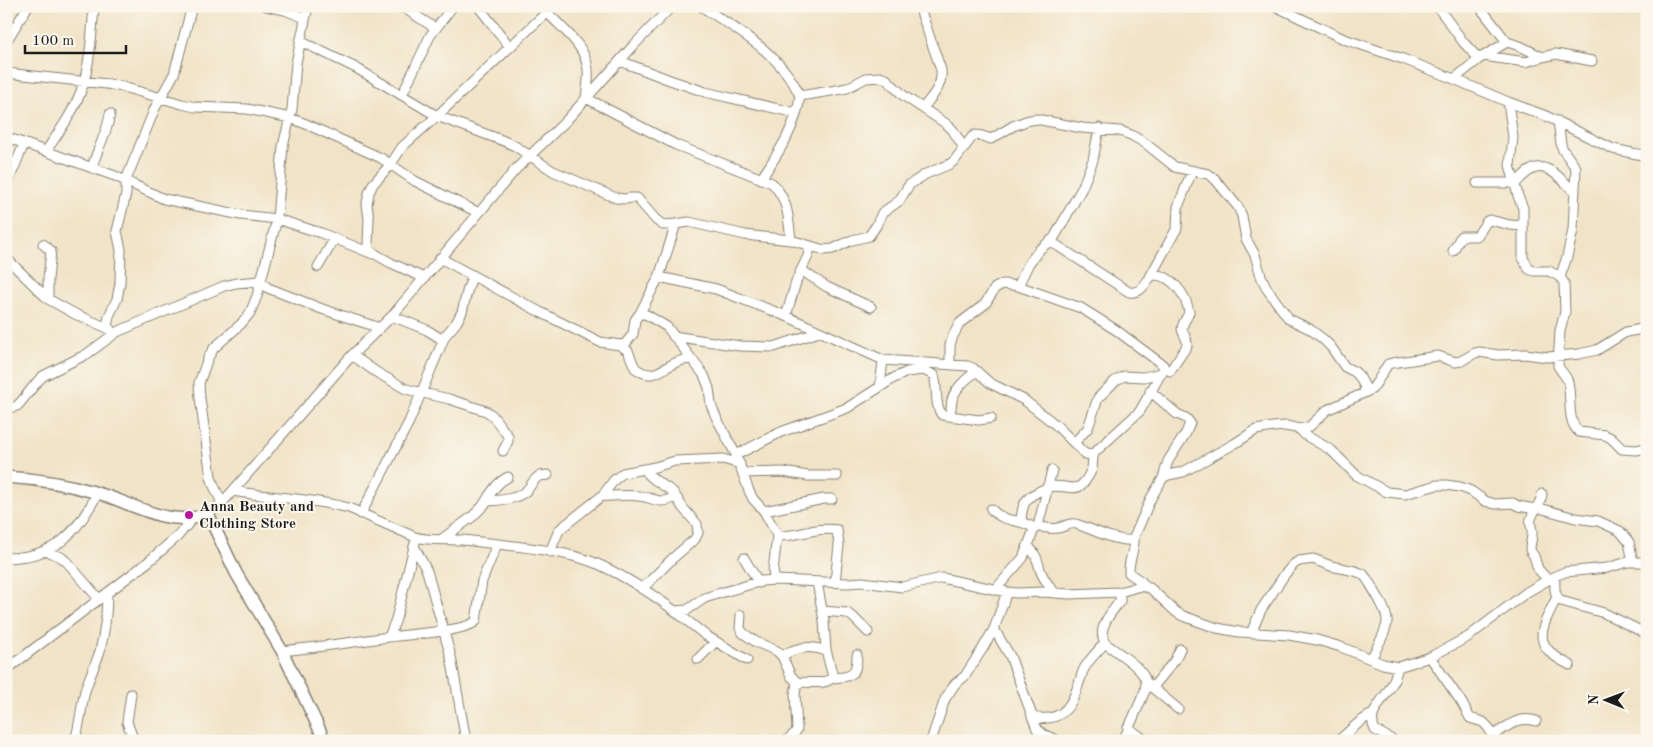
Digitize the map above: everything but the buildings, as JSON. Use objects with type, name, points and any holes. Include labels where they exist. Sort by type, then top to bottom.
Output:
[{"type":"main road","points":[[6,477],[57,482],[98,493],[167,518],[192,519],[208,514],[236,573],[282,651],[325,741]]},
{"type":"street","points":[[20,6],[21,17]]},
{"type":"street","points":[[6,42],[28,6]]},
{"type":"street","points":[[46,151],[78,100],[84,81],[94,6]]},
{"type":"street","points":[[107,327],[108,316],[117,299],[120,283],[121,250],[117,231],[125,200],[126,180],[149,121],[174,74],[192,6]]},
{"type":"street","points":[[266,6],[285,10],[305,18]]},
{"type":"street","points":[[222,502],[211,476],[199,383],[208,358],[214,348],[242,324],[250,313],[257,296],[277,219],[283,146],[290,118],[300,41],[308,6]]},
{"type":"street","points":[[401,6],[435,28]]},
{"type":"street","points":[[402,95],[421,53],[435,28],[453,6]]},
{"type":"street","points":[[478,6],[510,47]]},
{"type":"street","points":[[208,514],[233,491],[352,355],[392,316],[516,170],[565,122],[672,6]]},
{"type":"street","points":[[701,6],[766,51],[789,77],[800,96],[796,114],[784,143],[761,179]]},
{"type":"street","points":[[919,6],[942,78],[940,85],[923,108]]},
{"type":"street","points":[[1275,6],[1344,40],[1454,79],[1558,121],[1612,149],[1647,156]]},
{"type":"street","points":[[1437,6],[1481,58],[1517,62],[1556,54],[1592,60]]},
{"type":"street","points":[[1479,6],[1507,42],[1542,57]]},
{"type":"street","points":[[373,254],[368,244],[367,198],[373,184],[391,164],[402,147],[549,9],[584,53],[588,69],[586,98]]},
{"type":"street","points":[[300,41],[348,64],[437,116],[504,141],[548,168],[593,189],[620,199],[637,198],[660,224],[689,222],[745,234],[792,240],[824,250],[833,249],[852,240],[869,236],[882,213],[900,201],[909,185],[926,174],[950,164],[975,136],[978,135],[991,139],[1003,130],[1036,119],[1082,128],[1120,131],[1145,143],[1174,166],[1208,174],[1215,179],[1238,207],[1242,216],[1246,239],[1255,255],[1261,276],[1286,315],[1294,322],[1310,329],[1323,339],[1345,367],[1359,376],[1365,387],[1364,393]]},
{"type":"street","points":[[1454,79],[1481,58],[1507,42]]},
{"type":"street","points":[[620,61],[706,92],[796,114]]},
{"type":"street","points":[[6,73],[123,87],[160,99],[195,106],[247,109],[290,118],[319,128],[381,158],[415,181],[478,213]]},
{"type":"street","points":[[800,96],[847,88],[859,80],[873,76],[886,79],[898,91],[952,130],[964,148]]},
{"type":"street","points":[[586,98],[676,145],[772,183],[780,192],[786,204],[792,240]]},
{"type":"street","points":[[1508,102],[1513,137],[1510,164],[1523,208],[1522,258],[1532,270],[1549,271],[1560,277],[1564,283],[1566,301],[1564,319],[1560,331],[1558,366],[1569,384],[1571,414],[1576,430],[1584,433],[1605,435],[1622,449],[1636,450],[1647,448]]},
{"type":"street","points":[[92,168],[96,154],[107,131],[110,114]]},
{"type":"street","points":[[1558,121],[1563,150],[1576,168],[1573,230],[1560,277]]},
{"type":"street","points":[[1018,286],[1029,263],[1058,230],[1090,171],[1099,128]]},
{"type":"street","points":[[6,137],[126,180],[164,199],[241,215],[277,219],[335,238],[424,278]]},
{"type":"street","points":[[6,187],[24,144]]},
{"type":"street","points":[[1477,183],[1516,183],[1530,170],[1537,168],[1547,169],[1558,176],[1574,191]]},
{"type":"street","points":[[1050,241],[1129,292],[1140,291],[1150,278],[1175,232],[1178,223],[1178,208],[1192,171]]},
{"type":"street","points":[[1453,252],[1461,236],[1477,236],[1490,220],[1523,226]]},
{"type":"street","points":[[620,345],[626,342],[633,334],[635,320],[660,277],[676,224]]},
{"type":"street","points":[[318,267],[335,238]]},
{"type":"street","points":[[43,244],[51,251],[48,299]]},
{"type":"street","points":[[786,316],[794,286],[808,256],[810,246]]},
{"type":"street","points":[[6,258],[48,299],[75,314],[117,332]]},
{"type":"street","points":[[440,258],[584,335],[600,342],[620,345],[628,351],[635,368],[646,374],[655,374],[678,362],[691,359]]},
{"type":"street","points":[[801,270],[822,284],[871,307]]},
{"type":"street","points":[[660,277],[716,289],[786,316],[883,360],[968,366],[977,371],[990,383],[1024,400],[1056,425],[1089,456],[1093,455],[1140,411],[1150,392],[1187,346],[1188,342],[1182,327],[1188,316],[1189,309],[1174,283],[1158,274],[1150,278]]},
{"type":"street","points":[[361,514],[409,422],[443,340],[462,312],[473,275]]},
{"type":"street","points":[[6,409],[17,406],[43,376],[87,354],[117,332],[224,286],[236,283],[260,281],[268,288],[322,309],[380,328]]},
{"type":"street","points":[[950,364],[950,345],[960,322],[985,304],[995,288],[1003,284],[1018,286],[1081,308],[1097,317],[1160,362],[1166,372]]},
{"type":"street","points":[[640,313],[663,324],[704,375],[721,430],[736,455],[753,499],[764,511],[777,536],[773,571],[775,580]]},
{"type":"street","points":[[392,316],[427,330],[443,340]]},
{"type":"street","points":[[1163,478],[1168,475],[1184,472],[1256,430],[1273,426],[1300,429],[1308,427],[1327,410],[1372,389],[1388,364],[1438,356],[1455,362],[1479,352],[1498,355],[1558,356],[1590,352],[1597,350],[1626,332],[1647,328]]},
{"type":"street","points":[[673,336],[740,346],[774,347],[819,332]]},
{"type":"street","points":[[352,355],[395,384],[406,389],[448,399],[488,412],[508,436],[508,444],[503,451]]},
{"type":"street","points":[[880,387],[883,360]]},
{"type":"street","points":[[736,455],[781,432],[847,408],[907,372],[923,370],[934,375],[939,411],[942,415],[979,420],[991,418]]},
{"type":"street","points":[[948,416],[951,412],[954,396],[965,381],[977,371]]},
{"type":"street","points":[[1074,443],[1088,428],[1098,398],[1115,381],[1124,376],[1144,377],[1166,372]]},
{"type":"street","points":[[1146,587],[1129,573],[1134,538],[1143,513],[1163,478],[1168,461],[1186,433],[1190,423],[1186,418],[1150,392]]},
{"type":"street","points":[[1300,429],[1305,435],[1331,450],[1356,476],[1387,492],[1405,494],[1437,485],[1446,485],[1471,491],[1485,501],[1495,504],[1512,503],[1518,506],[1536,508],[1575,518],[1598,521],[1620,531],[1629,542],[1634,562]]},
{"type":"street","points":[[1021,521],[1021,511],[1026,499],[1047,487],[1058,486],[1074,489],[1082,486],[1092,470],[1093,455]]},
{"type":"street","points":[[550,552],[559,530],[602,496],[618,476],[675,461],[724,459],[741,468],[808,476],[837,476]]},
{"type":"street","points":[[642,589],[695,539],[698,533],[696,524],[676,497],[669,489],[648,474],[645,469]]},
{"type":"street","points":[[996,590],[1023,558],[1036,527],[1052,470]]},
{"type":"street","points":[[484,504],[488,501],[499,501],[517,496],[525,492],[539,476],[548,475]]},
{"type":"street","points":[[442,539],[472,517],[484,504],[495,486],[508,477]]},
{"type":"street","points":[[233,491],[349,508],[415,541],[442,539],[497,544],[571,556],[599,565],[676,610],[715,642],[747,660]]},
{"type":"street","points":[[6,558],[46,551],[62,543],[87,513],[98,493]]},
{"type":"street","points":[[1542,494],[1540,504],[1536,508],[1530,522],[1532,531],[1530,550],[1538,570],[1551,578],[1557,598],[1561,601],[1604,613],[1647,634]]},
{"type":"street","points":[[602,496],[637,495],[660,502],[676,497]]},
{"type":"street","points":[[764,511],[832,499]]},
{"type":"street","points":[[991,509],[1001,518],[1021,521],[1036,527],[1060,528],[1066,524],[1071,524],[1123,539],[1134,538]]},
{"type":"street","points":[[6,670],[148,562],[178,536],[192,519]]},
{"type":"street","points":[[777,536],[784,537],[819,530],[837,530],[839,545],[835,582]]},
{"type":"street","points":[[415,541],[427,571],[451,657],[466,741]]},
{"type":"street","points":[[389,637],[393,628],[415,541]]},
{"type":"street","points":[[282,651],[472,625],[476,621],[482,580],[497,544]]},
{"type":"street","points":[[1028,546],[1036,556],[1045,582],[1055,593]]},
{"type":"street","points":[[46,551],[67,562],[99,599]]},
{"type":"street","points":[[744,558],[759,582]]},
{"type":"street","points":[[1251,633],[1261,610],[1285,574],[1294,564],[1306,559],[1313,559],[1331,566],[1355,571],[1363,574],[1368,579],[1386,612],[1388,620],[1371,659]]},
{"type":"street","points":[[676,610],[686,610],[705,598],[759,582],[775,580],[862,582],[902,586],[942,578],[1007,592],[1069,594],[1120,592],[1140,586],[1150,588],[1183,616],[1225,630],[1289,635],[1317,640],[1388,665],[1398,666],[1411,664],[1430,657],[1468,637],[1527,592],[1565,572],[1602,569],[1634,562],[1647,562]]},
{"type":"street","points":[[818,582],[826,651],[833,675],[832,678]]},
{"type":"street","points":[[931,741],[945,699],[955,684],[972,667],[994,629],[1007,592]]},
{"type":"street","points":[[1120,592],[1120,601],[1107,617],[1102,636],[1105,644],[1136,666],[1150,685],[1178,709]]},
{"type":"street","points":[[75,741],[80,725],[86,690],[100,651],[104,633],[107,615],[107,593]]},
{"type":"street","points":[[1557,598],[1543,624],[1541,636],[1549,653],[1570,665]]},
{"type":"street","points":[[822,610],[847,613],[868,632]]},
{"type":"street","points":[[741,615],[740,628],[743,633],[756,642],[777,651],[782,656],[788,671],[798,683]]},
{"type":"street","points":[[994,629],[1010,656],[1037,729],[1043,734],[1059,741]]},
{"type":"street","points":[[698,659],[715,642]]},
{"type":"street","points":[[1032,717],[1040,719],[1056,716],[1068,707],[1077,693],[1084,670],[1092,657],[1105,644]]},
{"type":"street","points":[[782,656],[792,650],[802,648],[826,651]]},
{"type":"street","points":[[1123,741],[1140,702],[1150,685],[1175,660],[1180,650]]},
{"type":"street","points":[[798,683],[826,682],[832,678],[846,677],[853,673],[857,665],[857,655]]},
{"type":"street","points":[[1430,657],[1462,703],[1470,718],[1483,722],[1495,738],[1518,720],[1526,719],[1536,722]]},
{"type":"street","points":[[1394,741],[1375,730],[1372,724],[1373,714],[1391,688],[1398,666]]},
{"type":"street","points":[[791,739],[797,729],[795,688],[798,683]]},
{"type":"street","points":[[131,694],[127,722],[134,741]]},
{"type":"street","points":[[1338,741],[1363,718],[1373,714]]},
{"type":"street","points":[[1128,727],[1146,741]]},
{"type":"place","name":"Anna Beauty and Clothing Store","points":[[189,515]]}]
